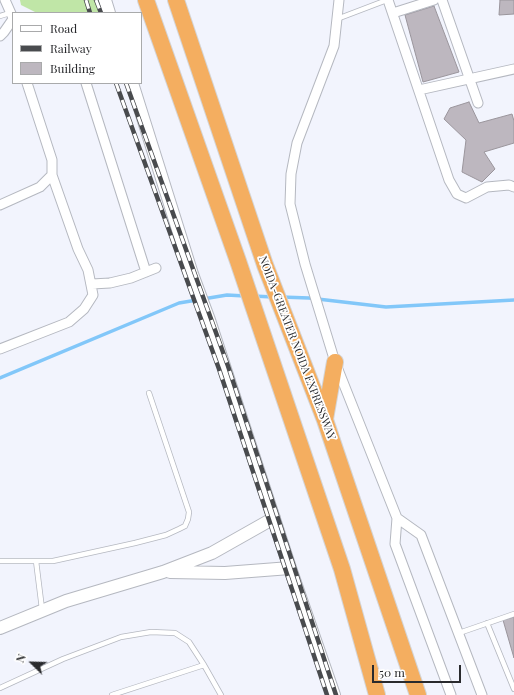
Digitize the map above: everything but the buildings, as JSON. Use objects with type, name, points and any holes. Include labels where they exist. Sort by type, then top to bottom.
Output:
[{"type":"highway","points":[[146,0],[238,261],[342,569],[377,695]]},
{"type":"highway","name":"NOIDA-GREATER NOIDA EXPRESSWAY","points":[[176,0],[265,265],[325,420],[418,695]]},
{"type":"highway","points":[[325,420],[335,362]]},
{"type":"street","points":[[0,36],[4,32],[12,17],[5,0]]},
{"type":"street","points":[[105,0],[110,12]]},
{"type":"street","points":[[339,0],[334,46],[297,143],[291,174],[290,204],[305,264],[335,362],[397,518],[395,544],[451,695]]},
{"type":"street","points":[[388,0],[449,180],[457,194],[466,198],[487,187],[509,185],[514,187]]},
{"type":"street","points":[[393,13],[434,0]]},
{"type":"street","points":[[442,0],[478,103]]},
{"type":"street","points":[[419,90],[514,69]]},
{"type":"street","points":[[0,349],[69,322],[84,309],[93,295],[88,270],[78,249],[52,175],[52,160],[27,84]]},
{"type":"street","points":[[86,84],[146,272]]},
{"type":"street","points":[[132,84],[192,274],[209,320],[290,568],[334,695]]},
{"type":"street","points":[[0,205],[40,187],[52,175]]},
{"type":"street","points":[[92,284],[110,283],[131,278],[156,268]]},
{"type":"street","points":[[0,628],[66,601],[163,572],[212,553],[274,518]]},
{"type":"street","points":[[397,518],[421,535],[482,695]]},
{"type":"street","points":[[163,572],[225,573],[290,568]]},
{"type":"lane","points":[[337,19],[388,0]]},
{"type":"lane","points":[[0,16],[12,17]]},
{"type":"lane","points":[[0,561],[53,561],[166,535],[185,526],[190,512],[148,393]]},
{"type":"lane","points":[[36,561],[42,611]]},
{"type":"lane","points":[[459,633],[514,614]]},
{"type":"lane","points":[[487,624],[514,689]]},
{"type":"lane","points":[[0,688],[63,659],[121,637],[151,632],[175,633],[189,642],[204,665],[220,695]]},
{"type":"lane","points":[[112,695],[204,665]]},
{"type":"green space","points":[[20,0],[95,0],[99,12],[35,12],[21,5]]},
{"type":"waterway","points":[[0,378],[179,303],[227,295],[245,296]]},
{"type":"waterway","points":[[253,296],[273,297]]},
{"type":"waterway","points":[[281,297],[309,298],[386,307],[514,300]]},
{"type":"railway","points":[[86,0],[90,12]]},
{"type":"railway","points":[[96,0],[101,12]]},
{"type":"railway","points":[[116,84],[219,369],[327,695]]},
{"type":"railway","points":[[126,84],[228,366],[336,695]]}]
